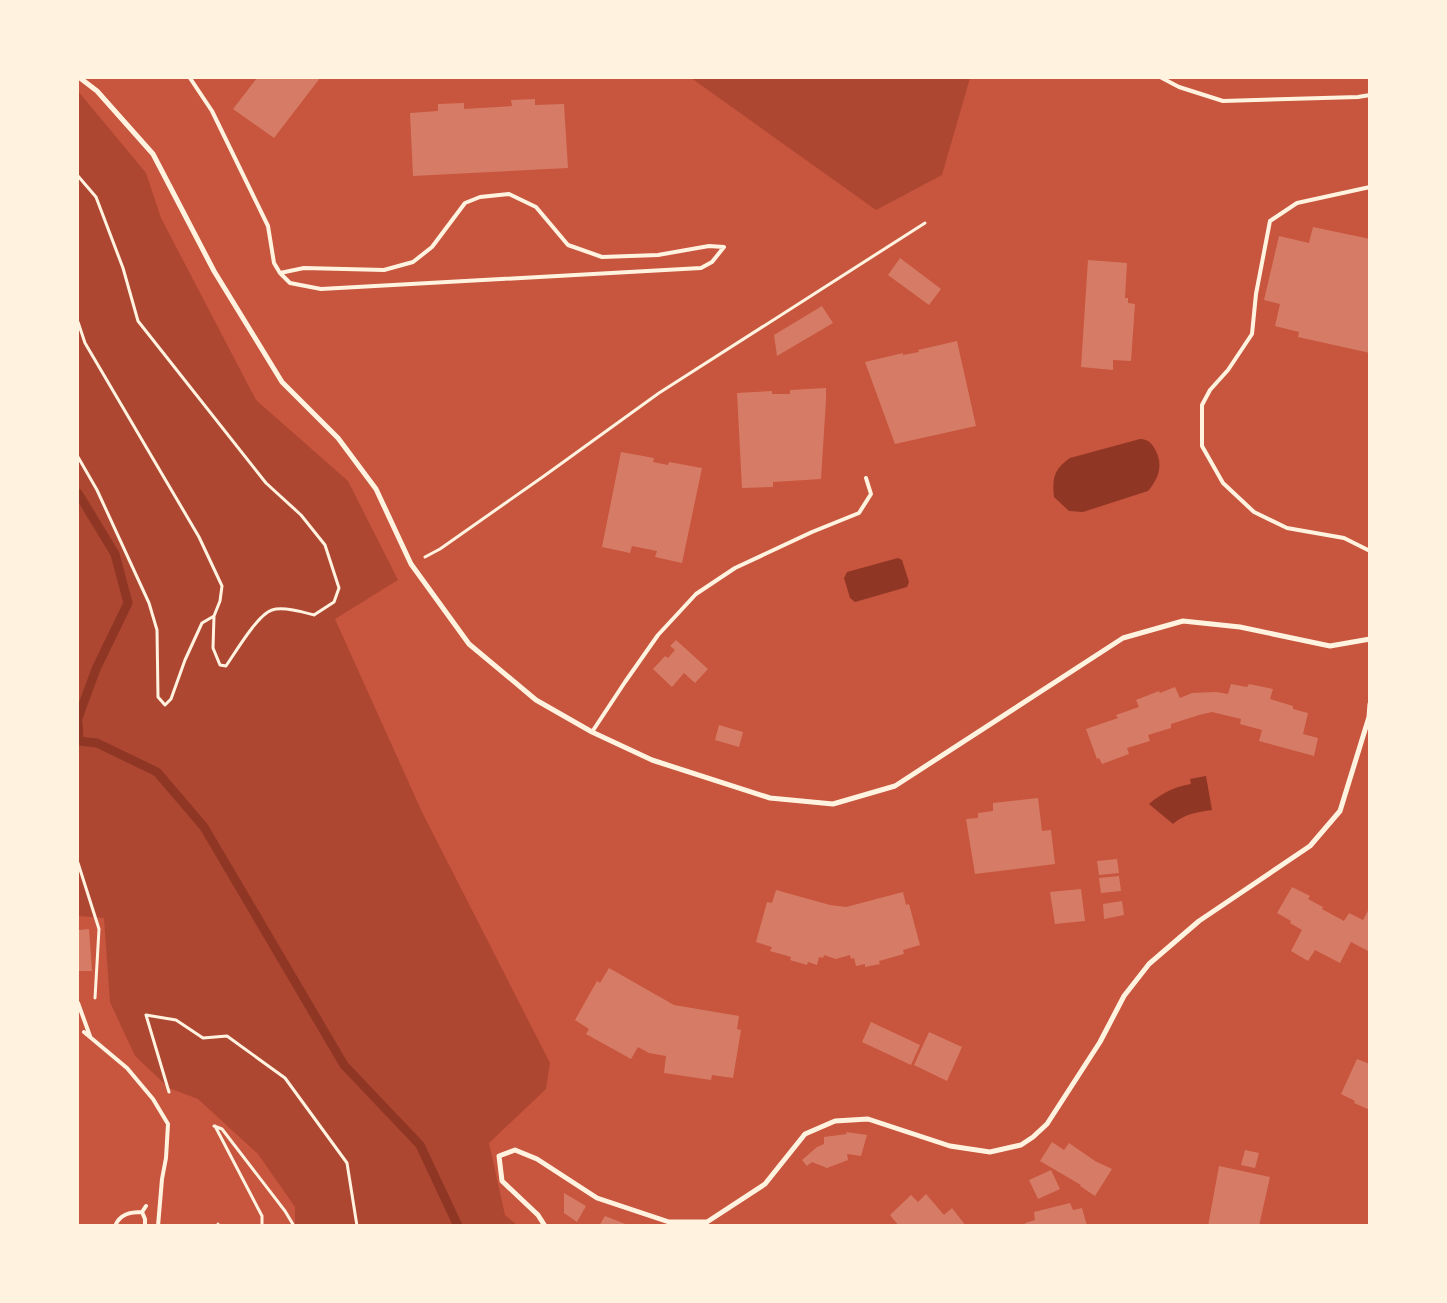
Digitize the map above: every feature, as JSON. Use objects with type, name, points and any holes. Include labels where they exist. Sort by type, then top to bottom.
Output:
[{"type":"street","points":[[80,78],[98,91],[152,154],[214,271],[282,382],[338,438],[376,490],[411,564],[469,644],[536,700],[592,732],[652,760],[770,798],[833,804],[895,786],[1123,638],[1183,621],[1240,627],[1330,646],[1370,639]]},
{"type":"street","points":[[545,1226],[538,1214],[502,1180],[499,1156],[515,1150],[537,1158],[597,1198],[668,1222],[707,1222],[765,1184],[805,1134],[835,1121],[868,1119],[950,1146],[990,1152],[1021,1146],[1034,1137],[1047,1124],[1100,1042],[1124,996],[1149,964],[1199,921],[1310,846],[1340,811],[1369,717],[1370,704]]},
{"type":"lane","points":[[190,78],[212,111],[268,226],[274,263],[280,273],[290,283],[321,289],[702,268],[712,262],[724,246],[709,246],[658,255],[602,257],[568,245],[536,207],[509,194],[480,196],[465,203],[432,247],[414,262],[384,270],[304,268],[280,273]]},
{"type":"lane","points":[[1162,78],[1223,101],[1358,97],[1370,95]]},
{"type":"lane","points":[[1370,187],[1297,203],[1270,221],[1256,294],[1252,334],[1228,370],[1210,390],[1202,405],[1202,446],[1223,483],[1254,512],[1287,528],[1344,538],[1370,551]]},
{"type":"lane","points":[[592,732],[620,688],[658,635],[696,594],[736,568],[812,532],[859,513],[871,494],[866,478]]},
{"type":"lane","points":[[78,1004],[90,1037]]},
{"type":"lane","points":[[84,1032],[127,1068],[153,1099],[168,1124],[158,1226]]},
{"type":"lane","points":[[142,1212],[146,1206]]},
{"type":"lane","points":[[114,1226],[122,1215],[142,1212]]},
{"type":"lane","points":[[142,1212],[145,1226]]},
{"type":"path","points":[[78,176],[96,197],[122,268],[138,321],[266,483],[301,515],[325,544],[340,588],[334,602],[314,615],[292,610],[271,610],[256,622],[226,666],[220,665],[213,648],[214,616],[220,602],[222,586],[199,537],[85,343],[78,322]]},
{"type":"path","points":[[411,564],[440,549],[659,393],[925,223]]},
{"type":"path","points":[[78,457],[97,490],[149,603],[157,630],[158,697],[165,705],[171,699],[185,660],[202,623],[214,616]]},
{"type":"path","points":[[78,863],[99,929],[95,1001]]},
{"type":"path","points":[[168,1124],[169,1088],[146,1015],[176,1020],[203,1038],[227,1036],[286,1078],[347,1163],[357,1226]]},
{"type":"path","points":[[262,1226],[262,1216],[214,1126],[222,1129],[285,1211],[294,1226]]},
{"type":"shaded area","points":[[691,78],[970,78],[942,175],[876,210]]},
{"type":"shaded area","points":[[78,91],[146,173],[161,218],[256,400],[348,481],[398,580],[335,619],[422,812],[550,1063],[546,1089],[489,1143],[505,1215],[517,1225],[295,1225],[295,1207],[258,1154],[198,1099],[169,1088],[135,1056],[110,1002],[104,918],[78,916]]},
{"type":"shaded area","points":[[1140,439],[1146,440],[1153,446],[1159,458],[1158,475],[1148,491],[1083,512],[1069,511],[1054,497],[1053,484],[1055,474],[1060,466],[1070,458]]},
{"type":"shaded area","points":[[898,558],[902,560],[909,582],[907,587],[855,602],[850,598],[844,578],[847,572]]},
{"type":"shaded area","points":[[1206,776],[1212,810],[1186,816],[1173,824],[1149,804],[1168,791],[1191,784],[1190,779]]},
{"type":"building","points":[[257,78],[320,78],[274,138],[233,109]]},
{"type":"building","points":[[535,99],[535,105],[564,104],[568,168],[413,176],[410,113],[438,111],[438,104],[464,103],[464,109],[512,106],[511,100]]},
{"type":"building","points":[[1313,227],[1370,239],[1370,353],[1298,337],[1299,332],[1275,326],[1280,304],[1264,300],[1279,236],[1309,243]]},
{"type":"building","points":[[900,258],[941,289],[929,305],[888,275]]},
{"type":"building","points":[[1088,260],[1127,263],[1125,298],[1128,298],[1128,303],[1135,304],[1131,361],[1113,360],[1113,370],[1081,367]]},
{"type":"building","points":[[822,306],[833,323],[777,356],[774,335]]},
{"type":"building","points":[[957,341],[976,426],[895,444],[865,362],[903,353],[903,355],[919,352],[918,350]]},
{"type":"building","points":[[826,388],[821,479],[773,482],[773,487],[742,488],[737,393],[772,391],[772,394],[790,394],[790,390]]},
{"type":"building","points":[[621,452],[654,458],[653,462],[668,465],[669,462],[702,468],[682,563],[655,557],[657,551],[632,546],[630,553],[602,547]]},
{"type":"building","points":[[676,640],[708,669],[695,683],[684,673],[672,687],[653,669],[665,656],[668,658],[675,650],[670,646]]},
{"type":"building","points":[[1231,684],[1247,687],[1249,684],[1273,689],[1270,699],[1308,713],[1303,734],[1318,738],[1314,756],[1259,741],[1262,730],[1240,724],[1241,719],[1212,712],[1171,724],[1171,728],[1148,735],[1150,741],[1127,748],[1129,754],[1102,764],[1099,758],[1097,759],[1086,729],[1118,718],[1116,715],[1139,707],[1136,700],[1175,687],[1180,698],[1192,693],[1216,692],[1228,694]]},
{"type":"building","points":[[719,725],[743,732],[739,747],[715,740]]},
{"type":"building","points":[[1038,798],[1042,831],[1051,830],[1055,864],[975,874],[966,819],[978,818],[978,813],[993,811],[993,803]]},
{"type":"building","points":[[1117,859],[1119,873],[1099,875],[1097,861]]},
{"type":"building","points":[[1119,876],[1121,891],[1101,893],[1099,878]]},
{"type":"building","points":[[1292,887],[1310,896],[1308,899],[1344,921],[1349,913],[1363,920],[1370,907],[1370,952],[1351,942],[1340,963],[1315,950],[1308,961],[1291,951],[1302,930],[1277,913]]},
{"type":"building","points":[[1081,889],[1085,921],[1055,924],[1050,892]]},
{"type":"building","points":[[776,890],[830,905],[846,907],[903,892],[906,905],[909,904],[920,945],[903,950],[904,954],[879,961],[880,964],[865,967],[865,964],[856,966],[854,958],[851,959],[850,955],[836,959],[824,955],[823,958],[819,957],[817,965],[808,962],[807,965],[790,960],[791,957],[770,951],[772,947],[756,942],[767,902],[772,903]]},
{"type":"building","points":[[1122,901],[1124,915],[1104,919],[1103,904]]},
{"type":"building","points":[[89,929],[92,971],[78,971],[78,930]]},
{"type":"building","points":[[609,968],[674,1005],[739,1016],[737,1029],[741,1030],[733,1078],[712,1075],[711,1080],[664,1073],[666,1056],[649,1053],[638,1047],[631,1059],[586,1034],[589,1029],[575,1020],[597,981],[600,983]]},
{"type":"building","points":[[871,1022],[920,1045],[911,1065],[862,1042]]},
{"type":"building","points":[[929,1032],[962,1047],[947,1081],[914,1065]]},
{"type":"building","points":[[1357,1059],[1370,1064],[1370,1110],[1354,1103],[1355,1101],[1341,1094]]},
{"type":"building","points":[[846,1132],[867,1135],[861,1156],[847,1154],[848,1160],[827,1168],[812,1162],[807,1166],[802,1160],[817,1147],[824,1144],[824,1137],[847,1134]]},
{"type":"building","points":[[1052,1142],[1064,1150],[1069,1143],[1095,1161],[1112,1169],[1095,1196],[1081,1185],[1040,1161]]},
{"type":"building","points":[[1245,1150],[1259,1153],[1255,1168],[1241,1165]]},
{"type":"building","points":[[1219,1166],[1270,1177],[1259,1226],[1208,1226]]},
{"type":"building","points":[[1051,1170],[1060,1189],[1038,1199],[1029,1180]]},
{"type":"building","points":[[564,1193],[586,1206],[577,1222],[564,1213]]},
{"type":"building","points":[[926,1194],[944,1215],[952,1208],[966,1226],[899,1226],[890,1215],[911,1195],[918,1202]]},
{"type":"building","points":[[1070,1203],[1073,1210],[1082,1208],[1087,1226],[1026,1226],[1025,1223],[1035,1220],[1034,1212]]},
{"type":"building","points":[[605,1216],[628,1225],[628,1226],[599,1226]]},
{"type":"waterway","points":[[78,493],[115,554],[128,603],[96,669],[78,718]]},
{"type":"waterway","points":[[78,722],[79,741],[97,743],[157,772],[204,827],[344,1065],[420,1145],[458,1226]]}]
